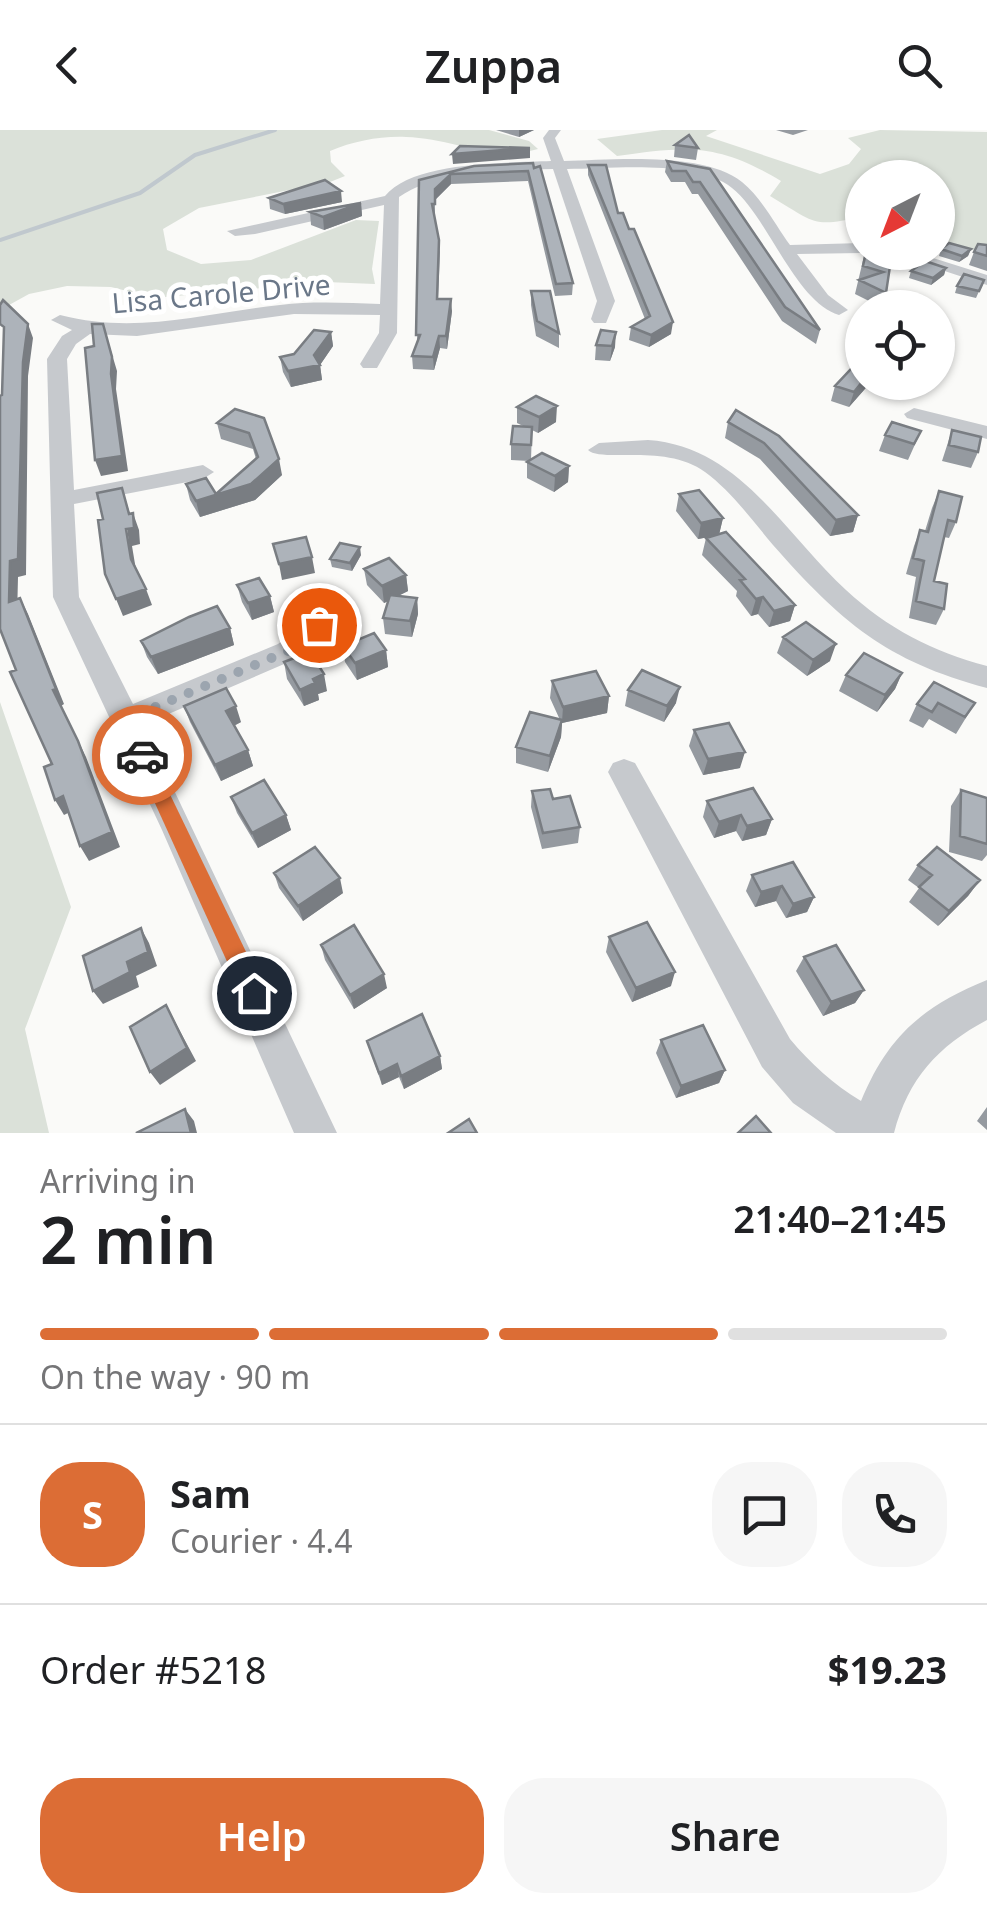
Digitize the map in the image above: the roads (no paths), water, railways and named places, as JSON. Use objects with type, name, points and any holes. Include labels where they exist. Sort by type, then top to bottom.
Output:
[{"type":"street","points":[[555,130],[548,138],[606,302],[600,319]]},
{"type":"street","points":[[370,364],[385,344],[392,200],[395,191],[408,182],[433,174],[673,165],[705,171],[737,185],[822,299],[839,310]]},
{"type":"street","points":[[235,231],[266,228],[345,204],[392,200]]},
{"type":"street","points":[[786,250],[845,248]]},
{"type":"street","points":[[954,270],[987,280]]},
{"type":"street","name":"Lisa Carole Drive","points":[[61,498],[57,359],[69,340],[72,325],[133,331],[299,309],[389,310]]},
{"type":"street","points":[[914,414],[987,433]]},
{"type":"street","points":[[599,450],[658,446],[710,464],[839,602],[867,626],[924,658],[987,678]]},
{"type":"street","points":[[203,472],[61,498],[66,597],[316,1133]]},
{"type":"street","points":[[125,720],[288,651],[319,625]]},
{"type":"street","points":[[624,772],[776,1053],[810,1094],[838,1113],[873,1131],[884,1094],[903,1058],[945,1020],[987,1000]]},
{"type":"waterway","points":[[0,240],[140,193],[195,155],[275,130]]}]
